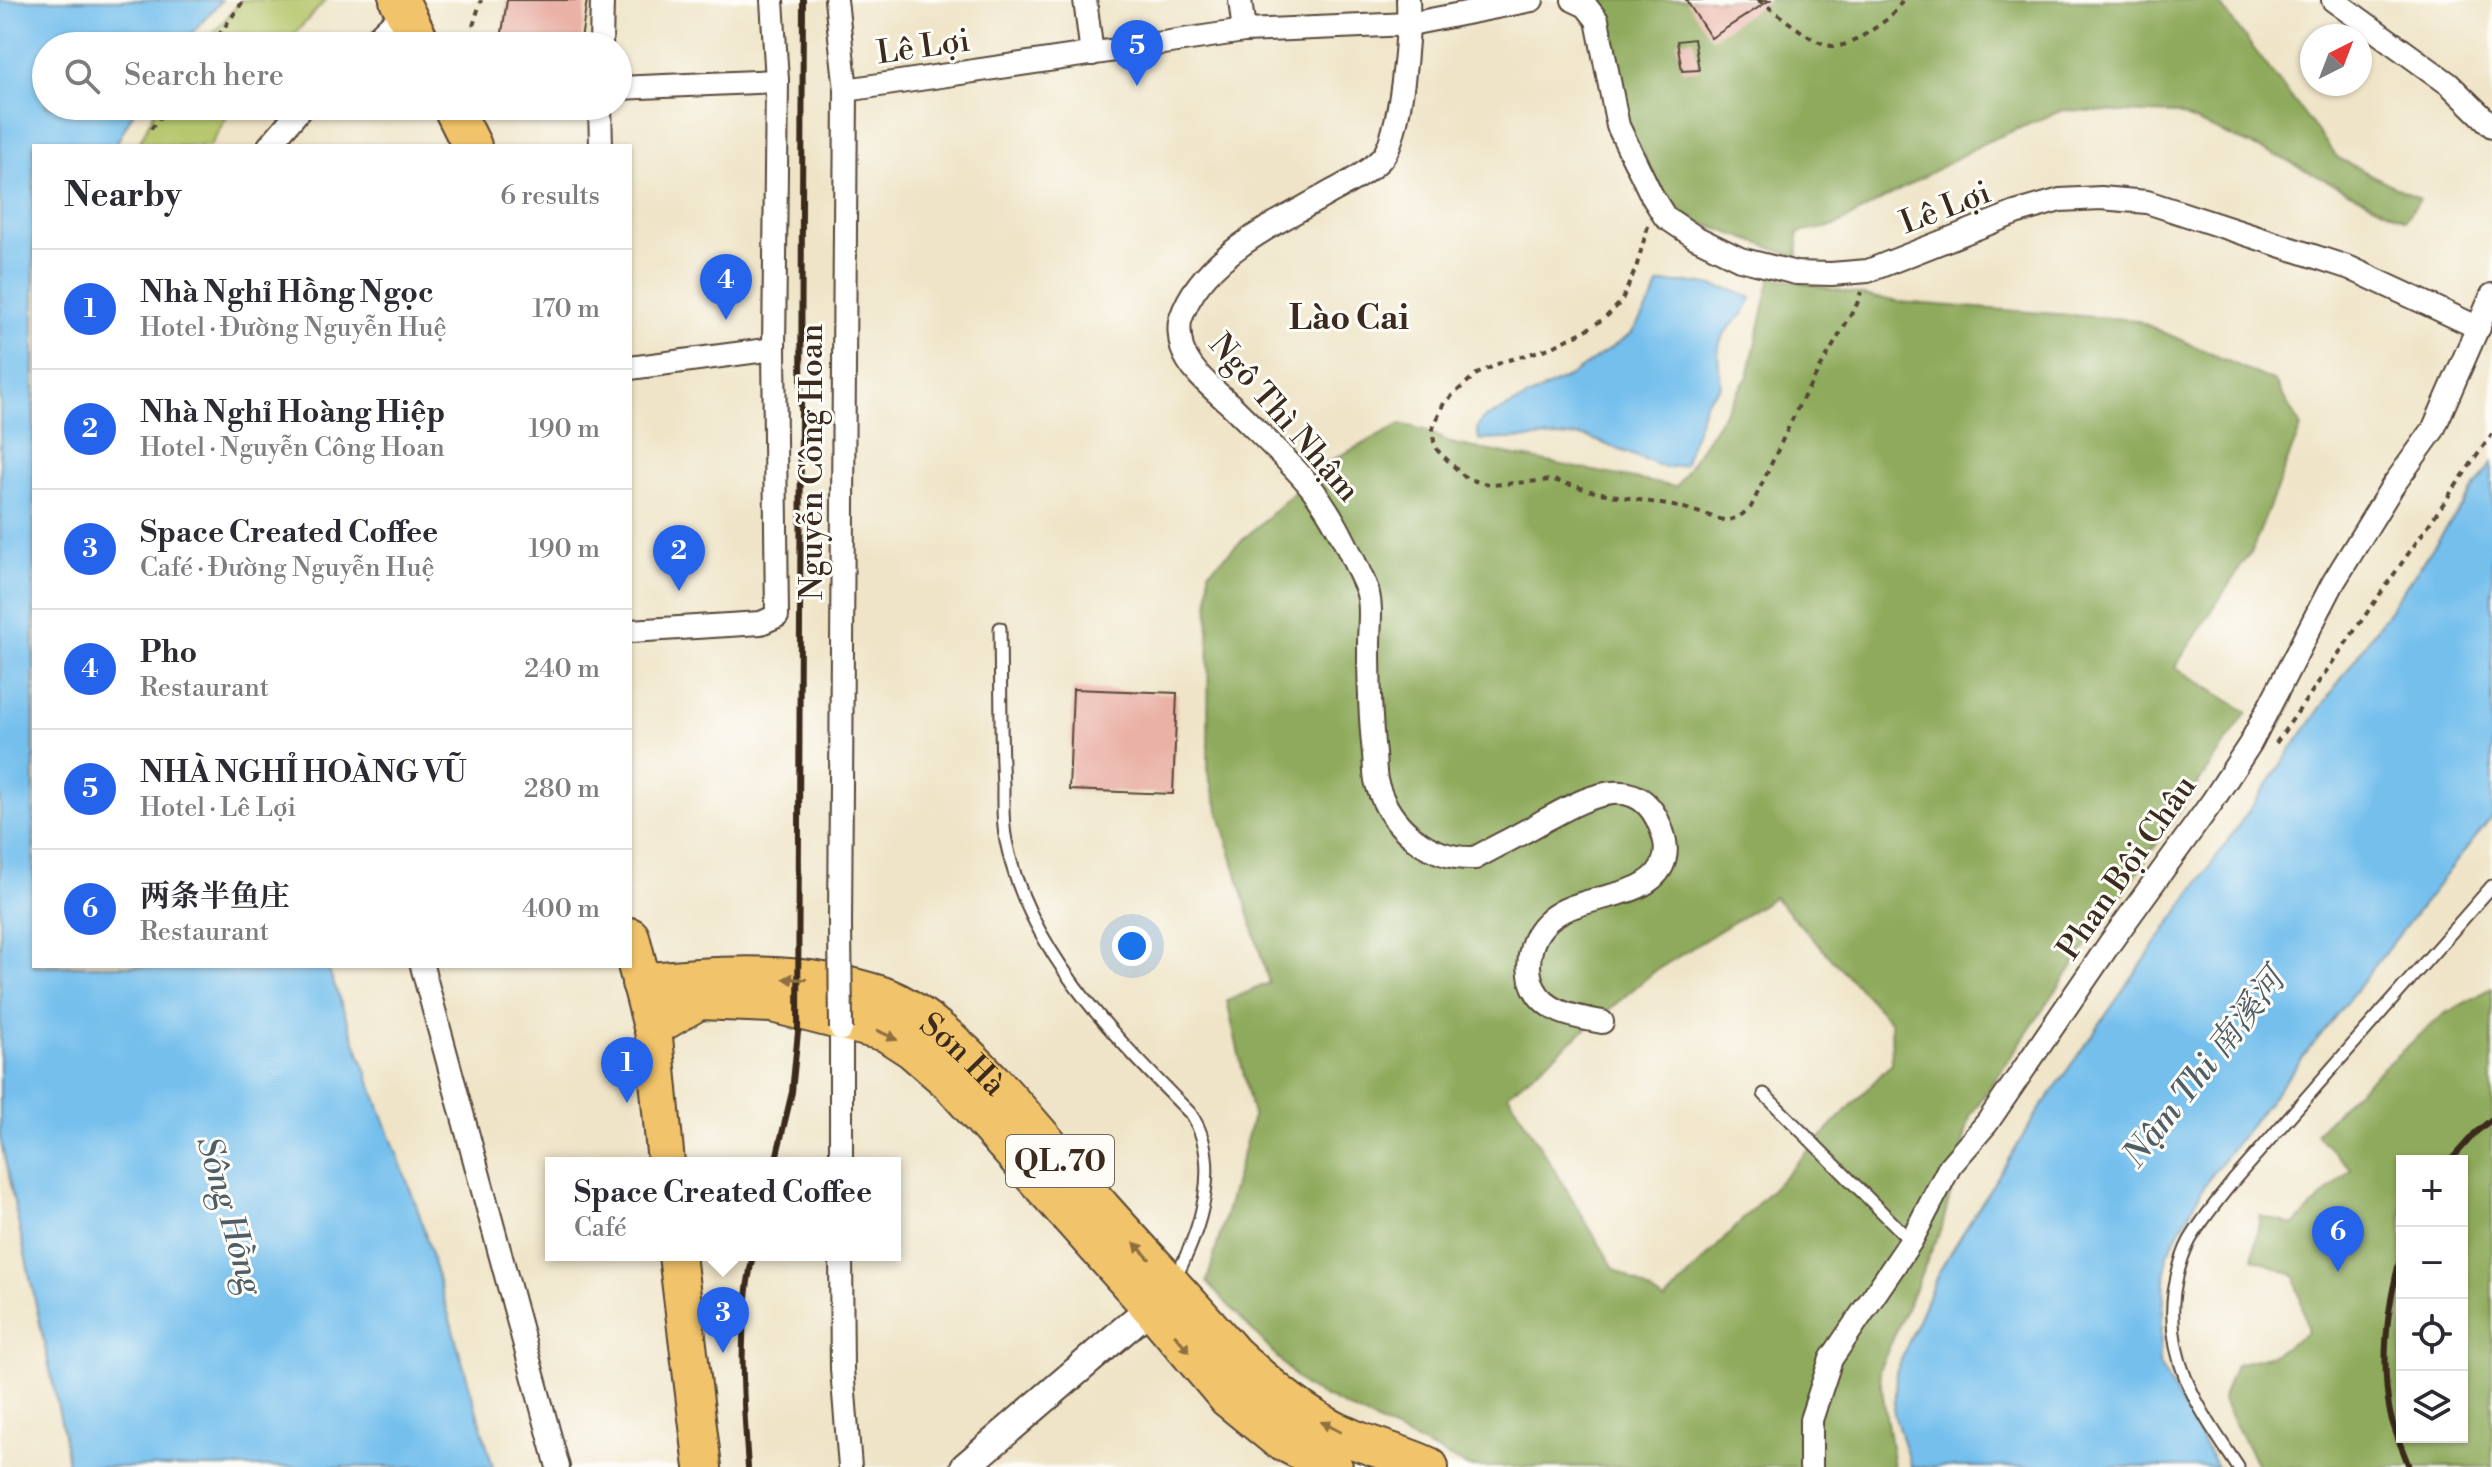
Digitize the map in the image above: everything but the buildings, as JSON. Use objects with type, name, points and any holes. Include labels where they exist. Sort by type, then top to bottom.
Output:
[{"type":"highway","points":[[402,5],[415,32]]},
{"type":"highway","points":[[459,120],[471,144]]},
{"type":"highway","name":"Sơn Hà","points":[[635,963],[679,979],[759,976],[818,980],[884,997],[920,1014],[987,1077],[1105,1212],[1228,1398],[1277,1438],[1333,1467]]},
{"type":"highway","name":"QL.70","points":[[635,963],[653,1027]]},
{"type":"highway","name":"Sơn Hà","points":[[653,1027],[699,1000],[772,1003],[886,1032],[912,1049],[950,1082],[1161,1295],[1272,1389],[1309,1416],[1352,1439],[1429,1467]]},
{"type":"main road","points":[[653,1027],[665,1157]]},
{"type":"main road","points":[[678,1261],[703,1467]]},
{"type":"street","points":[[601,32],[602,0]]},
{"type":"street","name":"Nguyễn Công Hoan","points":[[632,631],[761,623],[777,616],[774,349],[777,81],[772,0]]},
{"type":"street","name":"Nguyễn Công Hoan","points":[[836,0],[846,90],[841,1157]]},
{"type":"street","points":[[1085,0],[1092,54]]},
{"type":"street","points":[[1240,0],[1244,31]]},
{"type":"street","name":"Ngô Thì Nhậm","points":[[1408,0],[1410,24],[1392,139],[1383,158],[1358,177],[1265,230],[1225,258],[1204,279],[1188,302],[1179,321],[1182,348],[1198,373],[1306,481],[1340,530],[1369,593],[1370,713],[1377,783],[1401,826],[1435,852],[1455,858],[1475,858],[1592,796],[1629,794],[1643,800],[1654,814],[1667,848],[1662,866],[1653,877],[1641,885],[1560,911],[1535,936],[1531,951],[1531,983],[1538,996],[1568,1016],[1602,1022]]},
{"type":"street","name":"Lê Lợi","points":[[846,90],[1244,31],[1410,24],[1532,0]]},
{"type":"street","name":"Lê Lợi","points":[[1573,0],[1586,6],[1597,20],[1618,126],[1665,217],[1695,237],[1740,259],[1796,273],[1868,271],[2015,213],[2060,200],[2101,198],[2147,202],[2350,268],[2479,328]]},
{"type":"street","points":[[2333,0],[2449,84],[2492,126]]},
{"type":"street","points":[[380,32],[402,5]]},
{"type":"street","points":[[632,87],[777,81]]},
{"type":"street","points":[[271,144],[291,120]]},
{"type":"street","points":[[600,120],[601,144]]},
{"type":"street","name":"Phan Bội Châu","points":[[1811,1467],[1811,1420],[1831,1359],[1911,1241],[1950,1166],[1987,1123],[2250,744],[2333,583],[2392,487],[2433,430],[2492,295]]},
{"type":"street","points":[[632,368],[774,349]]},
{"type":"street","points":[[423,968],[558,1467]]},
{"type":"street","points":[[841,1261],[842,1369],[850,1467]]},
{"type":"street","points":[[965,1467],[1161,1295]]},
{"type":"lane","points":[[1000,628],[1005,838],[1017,882],[1035,924],[1061,968],[1110,1028],[1190,1113],[1199,1125],[1205,1144],[1207,1173],[1189,1252],[1161,1295]]},
{"type":"lane","points":[[2238,1467],[2198,1404],[2175,1351],[2173,1306],[2183,1254],[2208,1212],[2234,1180],[2492,886]]},
{"type":"lane","points":[[1764,1094],[1911,1241]]},
{"type":"path","points":[[221,32],[244,0]]},
{"type":"path","points":[[473,26],[481,0]]},
{"type":"path","points":[[1758,0],[1809,36],[1833,47],[1856,41],[1880,25],[1899,8],[1902,0]]},
{"type":"path","points":[[151,129],[158,120]]},
{"type":"path","points":[[1652,196],[1646,236],[1636,268],[1621,302],[1605,318],[1553,347],[1502,362],[1475,375],[1444,403],[1433,428],[1434,442],[1444,458],[1467,479],[1492,485],[1553,480],[1595,492],[1684,508],[1726,521],[1739,517],[1751,507],[1799,405],[1857,304],[1868,271]]},
{"type":"green space","points":[[242,0],[326,0],[296,32],[214,32]]},
{"type":"green space","points":[[1593,0],[2216,0],[2338,158],[2420,199],[2405,220],[2282,158],[2178,114],[2063,110],[1986,142],[1835,226],[1798,233],[1798,257],[1690,219],[1666,197],[1627,124],[1600,4]]},
{"type":"green space","points":[[150,120],[225,120],[211,144],[139,144]]},
{"type":"green space","points":[[1771,277],[1899,302],[2136,320],[2275,382],[2301,427],[2253,548],[2175,667],[2247,712],[1970,1116],[1942,1227],[1879,1370],[1894,1467],[1469,1467],[1305,1387],[1207,1282],[1253,1116],[1227,1001],[1269,983],[1208,774],[1209,571],[1326,463],[1401,424],[1424,430],[1454,444],[1676,487],[1748,376]],"holes":[[[1774,897],[1891,1022],[1892,1063],[1665,1301],[1614,1268],[1508,1094],[1655,971]]]},
{"type":"green space","points":[[2492,988],[2492,1467],[2258,1467],[2222,1400],[2235,1364],[2272,1355],[2308,1332],[2295,1276],[2253,1258],[2260,1216],[2294,1225],[2351,1169],[2316,1134],[2353,1094],[2444,1014]]},
{"type":"water","name":"Sông Hồng","points":[[0,0],[222,0],[193,32],[32,32],[32,120],[129,120],[116,144],[32,144],[32,968],[328,968],[419,1213],[493,1467],[68,1467],[64,1435],[0,1138]]},
{"type":"water","points":[[1698,283],[1752,298],[1721,340],[1718,359],[1721,386],[1706,401],[1684,465],[1665,468],[1585,436],[1479,440],[1477,428],[1482,420],[1570,376],[1631,334],[1658,285]]},
{"type":"water","name":"Nậm Thi 南溪河","points":[[2492,463],[2492,816],[2208,1179],[2167,1254],[2159,1364],[2217,1467],[1911,1467],[1894,1414],[1896,1372],[1938,1273],[2036,1115]]},
{"type":"railway","points":[[776,1157],[792,1092],[798,1032],[803,0]]},
{"type":"railway","points":[[2455,1155],[2492,1119]]},
{"type":"railway","points":[[748,1467],[743,1334],[752,1261]]},
{"type":"railway","points":[[2396,1276],[2385,1352],[2387,1392],[2396,1434],[2409,1467]]},
{"type":"place","name":"NHÀ NGHỈ HOÀNG VŨ","points":[[1137,86]]},
{"type":"place","name":"Pho","points":[[726,320]]},
{"type":"place","name":"Nhà Nghỉ Hoàng Hiệp","points":[[679,591]]},
{"type":"place","name":"Nhà Nghỉ Hồng Ngọc","points":[[627,1103]]},
{"type":"place","name":"两条半鱼庄","points":[[2338,1272]]},
{"type":"place","name":"Space Created Coffee","points":[[723,1353]]},
{"type":"district","name":"Lào Cai","points":[[1349,317]]}]
